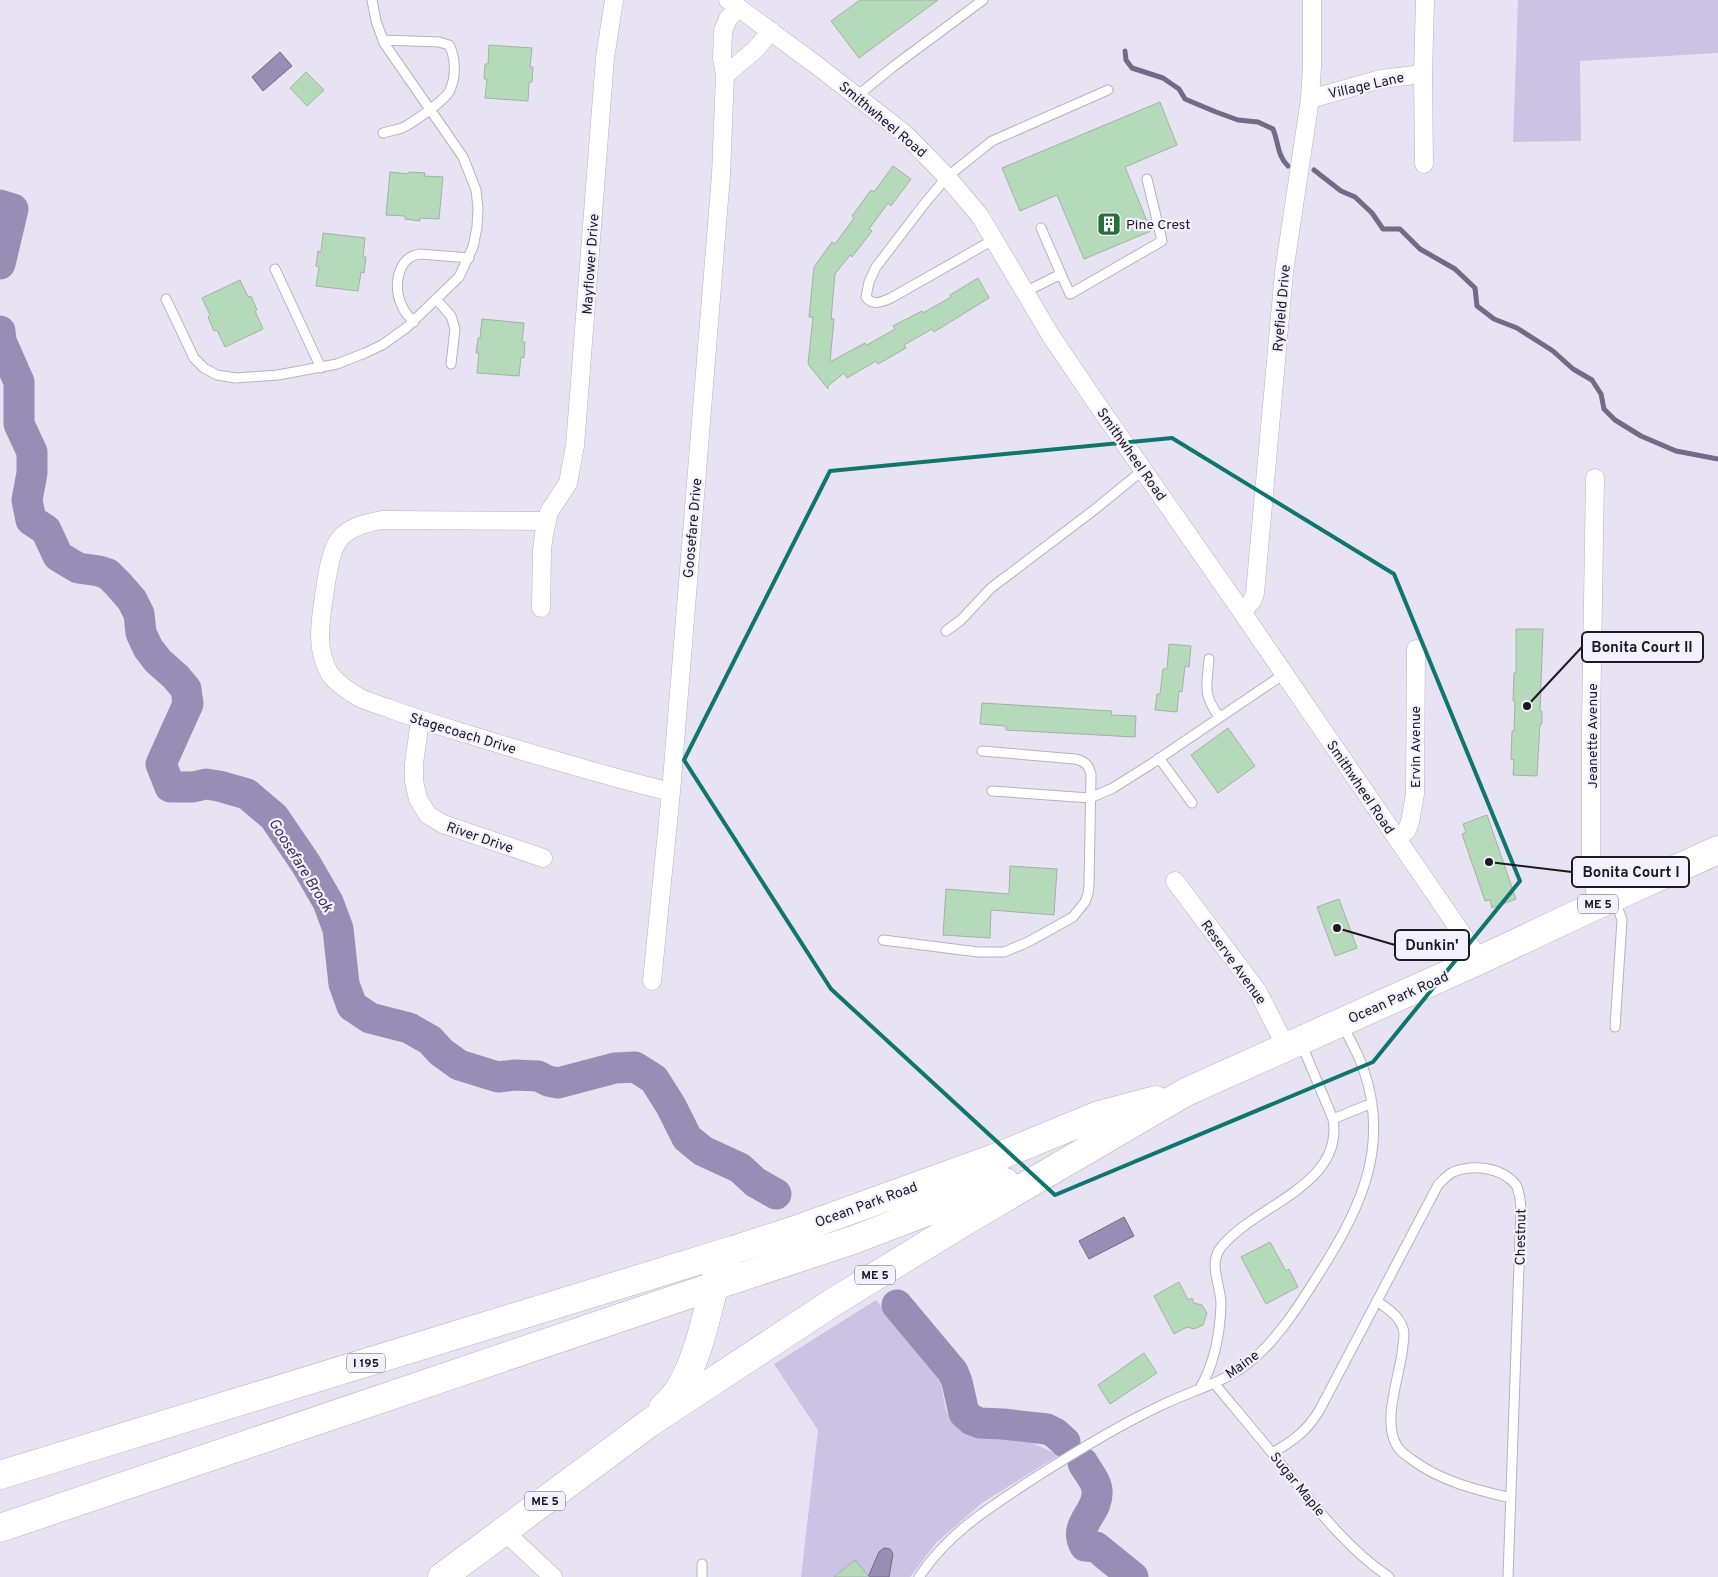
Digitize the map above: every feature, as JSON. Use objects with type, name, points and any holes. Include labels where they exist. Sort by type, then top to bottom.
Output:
[{"type":"main road","name":"Ocean Park Road","points":[[442,1577],[648,1424],[742,1362],[892,1265],[1186,1092],[1480,960],[1718,850]]},
{"type":"main road","name":"Ocean Park Road","points":[[648,1424],[677,1392],[690,1367],[720,1264],[732,1250],[800,1228],[992,1159],[1099,1115],[1186,1092]]},
{"type":"main road","points":[[0,1528],[853,1240],[980,1192],[1110,1138]]},
{"type":"main road","name":"I 195","points":[[0,1475],[732,1250]]},
{"type":"main road","points":[[701,1334],[714,1350],[722,1356],[742,1362]]},
{"type":"street","name":"Mayflower Drive","points":[[541,608],[542,550],[549,512],[568,482],[575,446],[606,49],[614,0]]},
{"type":"street","name":"Ryefield Drive","points":[[1242,612],[1252,601],[1255,593],[1284,272],[1310,99],[1312,0]]},
{"type":"street","name":"Village Lane","points":[[1424,0],[1424,164]]},
{"type":"street","name":"Smithwheel Road","points":[[733,4],[905,134],[947,177],[980,216],[1056,344],[1480,960]]},
{"type":"street","name":"Goosefare Drive","points":[[652,981],[671,792],[720,185],[725,75],[722,58],[724,32],[733,4]]},
{"type":"street","points":[[725,75],[755,50],[771,32]]},
{"type":"street","name":"Village Lane","points":[[1310,99],[1381,79],[1423,74]]},
{"type":"street","name":"Jeanette Avenue","points":[[1595,478],[1591,858],[1592,878],[1606,901]]},
{"type":"street","name":"Stagecoach Drive","points":[[547,522],[382,520],[364,523],[350,529],[337,541],[332,552],[322,607],[319,638],[322,657],[331,675],[345,689],[361,698],[420,720],[587,770],[671,792]]},
{"type":"street","name":"Ervin Avenue","points":[[1397,840],[1407,830],[1415,794],[1416,649]]},
{"type":"street","name":"River Drive","points":[[420,720],[414,764],[414,781],[418,799],[428,815],[443,824],[543,858]]},
{"type":"street","name":"Reserve Avenue","points":[[1175,881],[1258,992],[1293,1044]]},
{"type":"street","points":[[504,1531],[553,1577]]},
{"type":"lane","points":[[166,300],[194,358],[204,368],[217,375],[236,378],[278,375],[337,364],[365,354],[382,345],[414,322],[459,277],[473,248],[478,226],[476,190],[463,157],[383,40],[376,21],[372,0]]},
{"type":"lane","points":[[857,96],[983,0]]},
{"type":"lane","points":[[383,40],[439,42],[449,45],[454,55],[450,91],[439,103],[403,128],[383,133]]},
{"type":"lane","points":[[993,240],[891,298],[874,303],[866,296],[869,282],[876,267],[947,177],[992,141],[1108,90]]},
{"type":"lane","points":[[1041,228],[1070,294],[1162,241],[1147,179]]},
{"type":"lane","points":[[414,322],[401,304],[398,282],[399,272],[403,264],[413,255],[420,254],[469,258]]},
{"type":"lane","points":[[275,269],[321,368]]},
{"type":"lane","points":[[1025,292],[1061,274]]},
{"type":"lane","points":[[437,300],[451,316],[455,330],[451,364]]},
{"type":"lane","points":[[946,631],[961,620],[991,588],[1094,510],[1143,470]]},
{"type":"lane","points":[[1209,659],[1207,696],[1219,716]]},
{"type":"lane","points":[[992,791],[1090,798],[1113,788],[1284,674]]},
{"type":"lane","points":[[883,940],[978,952],[1004,952],[1028,942],[1073,917],[1080,910],[1088,894],[1090,768],[1082,760],[982,751]]},
{"type":"lane","points":[[1159,758],[1192,803]]},
{"type":"lane","points":[[1606,901],[1622,920],[1615,1027]]},
{"type":"lane","name":"Maine","points":[[919,1577],[933,1557],[956,1534],[990,1507],[1095,1440],[1162,1405],[1214,1383],[1243,1367],[1263,1349],[1290,1317],[1336,1247],[1366,1182],[1370,1166],[1373,1144],[1372,1103],[1363,1068],[1340,1022]]},
{"type":"lane","points":[[1200,1388],[1207,1376],[1217,1343],[1221,1302],[1215,1270],[1215,1258],[1220,1247],[1244,1226],[1315,1175],[1326,1162],[1332,1149],[1335,1132],[1333,1118],[1293,1044]]},
{"type":"lane","points":[[1333,1118],[1372,1103]]},
{"type":"lane","name":"Chestnut","points":[[1272,1453],[1298,1437],[1310,1425],[1378,1302],[1438,1185],[1446,1177],[1461,1170],[1492,1169],[1506,1176],[1515,1184],[1520,1193],[1521,1208],[1508,1577]]},
{"type":"lane","points":[[1378,1302],[1393,1313],[1404,1332],[1402,1358],[1392,1411],[1392,1434],[1398,1448],[1431,1472],[1462,1485],[1511,1498]]},
{"type":"lane","name":"Sugar Maple","points":[[1214,1383],[1335,1529],[1379,1570],[1390,1577]]},
{"type":"lane","points":[[702,1564],[702,1577]]},
{"type":"highlighted area","points":[[1172,438],[1394,574],[1520,881],[1373,1062],[1055,1195],[831,989],[684,760],[830,471]]},
{"type":"shaded area","points":[[1518,0],[1718,0],[1718,53],[1580,61],[1581,141],[1513,142]]},
{"type":"shaded area","points":[[280,52],[292,66],[263,91],[252,77]]},
{"type":"shaded area","points":[[1124,1217],[1134,1236],[1089,1259],[1079,1241]]},
{"type":"shaded area","points":[[876,1300],[940,1379],[946,1411],[955,1425],[968,1434],[1017,1436],[1059,1455],[982,1503],[936,1543],[910,1577],[801,1577],[818,1430],[774,1364]]},
{"type":"shaded area","points":[[884,1548],[890,1549],[893,1554],[889,1577],[868,1577],[879,1552]]},
{"type":"building","points":[[860,0],[938,0],[859,58],[831,21]]},
{"type":"building","points":[[489,45],[532,48],[530,67],[533,67],[532,82],[529,82],[528,101],[485,98],[487,79],[484,79],[485,64],[488,64]]},
{"type":"building","points":[[306,72],[324,90],[307,106],[290,88]]},
{"type":"building","points":[[1160,102],[1177,145],[1125,167],[1151,231],[1084,259],[1057,195],[1020,211],[1002,168]]},
{"type":"building","points":[[893,166],[911,179],[891,206],[888,203],[869,229],[872,231],[852,257],[850,255],[835,274],[831,319],[834,319],[830,362],[865,343],[867,345],[895,329],[893,326],[922,311],[923,313],[951,297],[950,295],[978,278],[989,298],[934,332],[932,329],[904,345],[906,348],[878,364],[876,361],[847,378],[844,373],[828,386],[828,389],[808,364],[813,317],[809,317],[814,267],[832,242],[835,244],[871,190],[874,192]]},
{"type":"building","points":[[390,172],[425,173],[424,176],[443,177],[439,219],[420,218],[420,221],[405,219],[405,216],[386,215]]},
{"type":"building","points":[[323,233],[365,238],[363,257],[366,257],[364,273],[361,272],[358,291],[316,286],[319,267],[316,266],[318,251],[321,252]]},
{"type":"building","points":[[240,280],[248,297],[251,296],[263,329],[225,347],[217,330],[214,331],[208,317],[210,315],[202,298]]},
{"type":"building","points":[[482,319],[524,323],[522,342],[525,342],[524,358],[521,357],[519,376],[477,373],[479,353],[476,353]]},
{"type":"building","points":[[1516,629],[1543,629],[1540,711],[1542,711],[1542,724],[1540,724],[1537,776],[1513,775],[1514,760],[1511,759],[1512,731],[1514,731],[1515,701],[1513,701],[1514,673],[1516,673]]},
{"type":"building","points":[[1169,644],[1191,646],[1189,667],[1185,666],[1182,692],[1179,691],[1177,712],[1155,710],[1157,694],[1160,694],[1163,669],[1167,669]]},
{"type":"building","points":[[982,703],[1112,711],[1111,715],[1136,716],[1135,737],[1006,730],[1006,726],[980,724]]},
{"type":"building","points":[[1228,728],[1255,766],[1218,793],[1191,755]]},
{"type":"building","points":[[1487,815],[1516,899],[1492,908],[1490,900],[1485,901],[1462,834],[1466,832],[1463,824]]},
{"type":"building","points":[[1010,866],[1057,869],[1054,915],[991,910],[990,938],[943,935],[946,889],[1009,894]]},
{"type":"building","points":[[1339,899],[1357,948],[1335,956],[1317,907]]},
{"type":"building","points":[[1270,1242],[1286,1271],[1289,1269],[1298,1287],[1266,1304],[1241,1257]]},
{"type":"building","points":[[1179,1282],[1188,1300],[1192,1298],[1194,1303],[1202,1305],[1207,1313],[1203,1325],[1194,1329],[1187,1327],[1174,1334],[1154,1296]]},
{"type":"building","points":[[1144,1353],[1157,1373],[1110,1404],[1098,1385]]},
{"type":"building","points":[[855,1560],[869,1577],[834,1577]]},
{"type":"waterway","points":[[1125,51],[1126,60],[1132,68],[1163,78],[1179,89],[1185,99],[1238,120],[1258,122],[1273,129],[1280,153],[1288,166]]},
{"type":"waterway","points":[[1314,170],[1341,191],[1355,197],[1372,213],[1383,229],[1400,229],[1420,249],[1455,269],[1475,288],[1477,306],[1494,319],[1517,328],[1553,351],[1573,369],[1592,380],[1601,394],[1604,409],[1615,420],[1641,436],[1676,451],[1718,459]]},
{"type":"waterway","name":"Goosefare Brook","points":[[0,205],[13,209],[0,264]]},
{"type":"waterway","name":"Goosefare Brook","points":[[0,331],[1,341],[19,382],[19,424],[32,452],[32,473],[27,500],[31,520],[46,530],[58,556],[78,568],[108,574],[118,584],[132,600],[139,614],[141,633],[148,648],[158,661],[186,689],[188,704],[161,764],[170,787],[193,787],[206,784],[247,794],[274,817],[306,864],[328,902],[338,929],[344,984],[352,1006],[370,1018],[409,1028],[430,1040],[441,1052],[459,1065],[498,1077],[515,1075],[538,1076],[558,1083],[615,1068],[635,1067],[654,1079],[671,1106],[687,1138],[703,1151],[740,1168],[755,1182],[776,1194]]},
{"type":"waterway","name":"Goosefare Brook","points":[[897,1305],[953,1372],[964,1413],[972,1420],[980,1423],[1047,1429],[1065,1442]]},
{"type":"waterway","name":"Goosefare Brook","points":[[1083,1463],[1097,1488],[1097,1499],[1082,1531],[1085,1546],[1096,1547],[1133,1577]]},
{"type":"place","name":"Pine Crest","points":[[1109,224]]},
{"type":"place","name":"Bonita Court II","points":[[1527,706]]},
{"type":"place","name":"Bonita Court I","points":[[1489,862]]},
{"type":"place","name":"Dunkin'","points":[[1337,928]]}]
